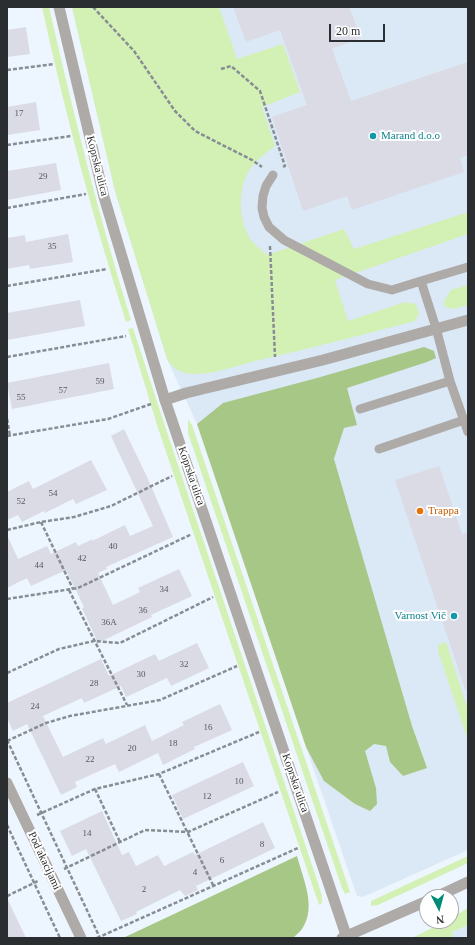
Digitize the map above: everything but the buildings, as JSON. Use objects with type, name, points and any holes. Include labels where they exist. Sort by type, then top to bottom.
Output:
[{"type":"street","name":"Koprska ulica","points":[[59,7],[104,197],[165,400],[345,937]]},
{"type":"street","points":[[165,400],[323,360],[468,320]]},
{"type":"street","name":"Pod akacijami","points":[[7,783],[81,938]]},
{"type":"street","points":[[453,889],[468,882]]},
{"type":"street","points":[[345,937],[419,905]]},
{"type":"lane","points":[[272,175],[266,186],[262,208],[264,217],[269,227],[284,240],[368,284],[392,290],[468,267]]},
{"type":"lane","points":[[421,281],[436,328],[450,381],[468,432]]},
{"type":"lane","points":[[360,409],[450,381]]},
{"type":"lane","points":[[379,449],[464,420]]},
{"type":"path","points":[[93,7],[134,51],[175,111],[195,131],[252,160],[272,175]]},
{"type":"path","points":[[7,70],[54,64]]},
{"type":"path","points":[[221,69],[231,66],[260,91],[285,166]]},
{"type":"path","points":[[7,145],[70,136]]},
{"type":"path","points":[[7,208],[86,194]]},
{"type":"path","points":[[275,233],[269,242],[276,372]]},
{"type":"path","points":[[7,286],[107,269]]},
{"type":"path","points":[[7,357],[126,336]]},
{"type":"path","points":[[7,419],[9,436],[108,419],[165,400]]},
{"type":"path","points":[[7,530],[41,522],[74,517],[111,506],[172,476]]},
{"type":"path","points":[[41,522],[73,589]]},
{"type":"path","points":[[7,600],[73,589],[192,534]]},
{"type":"path","points":[[69,590],[127,705]]},
{"type":"path","points":[[7,674],[59,649],[94,641],[120,643],[213,597]]},
{"type":"path","points":[[237,666],[160,700],[70,716],[46,723],[7,741],[99,938],[298,848]]},
{"type":"path","points":[[60,938],[7,826],[42,814],[95,789],[159,774],[259,732]]},
{"type":"path","points":[[159,774],[214,887]]},
{"type":"path","points":[[95,789],[120,842]]},
{"type":"path","points":[[7,896],[146,830],[188,832],[278,792]]},
{"type":"shaded area","points":[[72,7],[468,7],[468,850],[363,897],[357,896],[306,747],[334,459],[339,445],[224,403],[197,424],[167,359],[115,191]]},
{"type":"shaded area","points":[[468,925],[468,938],[453,938],[452,932]]},
{"type":"green space","points":[[42,7],[49,7],[87,164],[131,320],[126,322],[80,166]]},
{"type":"green space","points":[[72,7],[219,7],[237,59],[283,44],[300,92],[262,107],[275,146],[252,166],[244,181],[241,198],[243,222],[249,237],[267,255],[344,229],[354,249],[468,212],[468,234],[335,280],[348,321],[405,302],[416,304],[419,314],[415,321],[215,372],[192,374],[180,371],[174,367],[167,359],[115,191]]},
{"type":"green space","points":[[468,285],[468,305],[453,309],[445,307],[444,301],[451,290]]},
{"type":"green space","points":[[133,328],[317,880],[322,896],[322,903],[319,905],[157,425],[128,329]]},
{"type":"green space","points":[[424,347],[434,351],[436,358],[347,388],[357,425],[344,428],[334,459],[412,726],[427,768],[403,776],[390,762],[386,746],[374,744],[365,751],[376,788],[377,804],[370,811],[355,804],[324,781],[306,747],[197,424],[223,403]]},
{"type":"green space","points":[[188,419],[192,425],[350,892],[345,894],[188,433]]},
{"type":"green space","points":[[446,642],[468,710],[468,741],[438,651],[438,645]]},
{"type":"green space","points":[[297,856],[309,902],[306,920],[302,929],[293,938],[123,938]]},
{"type":"green space","points":[[468,856],[468,863],[378,905],[371,906],[371,901]]},
{"type":"green space","points":[[468,908],[468,925],[459,929],[459,913]]},
{"type":"green space","points":[[430,929],[459,929],[452,932],[453,938],[412,938]]},
{"type":"place","name":"Marand d.o.o","points":[[373,136]]},
{"type":"place","name":"Trappa","points":[[420,511]]},
{"type":"place","name":"Varnost Vič","points":[[454,616]]}]
